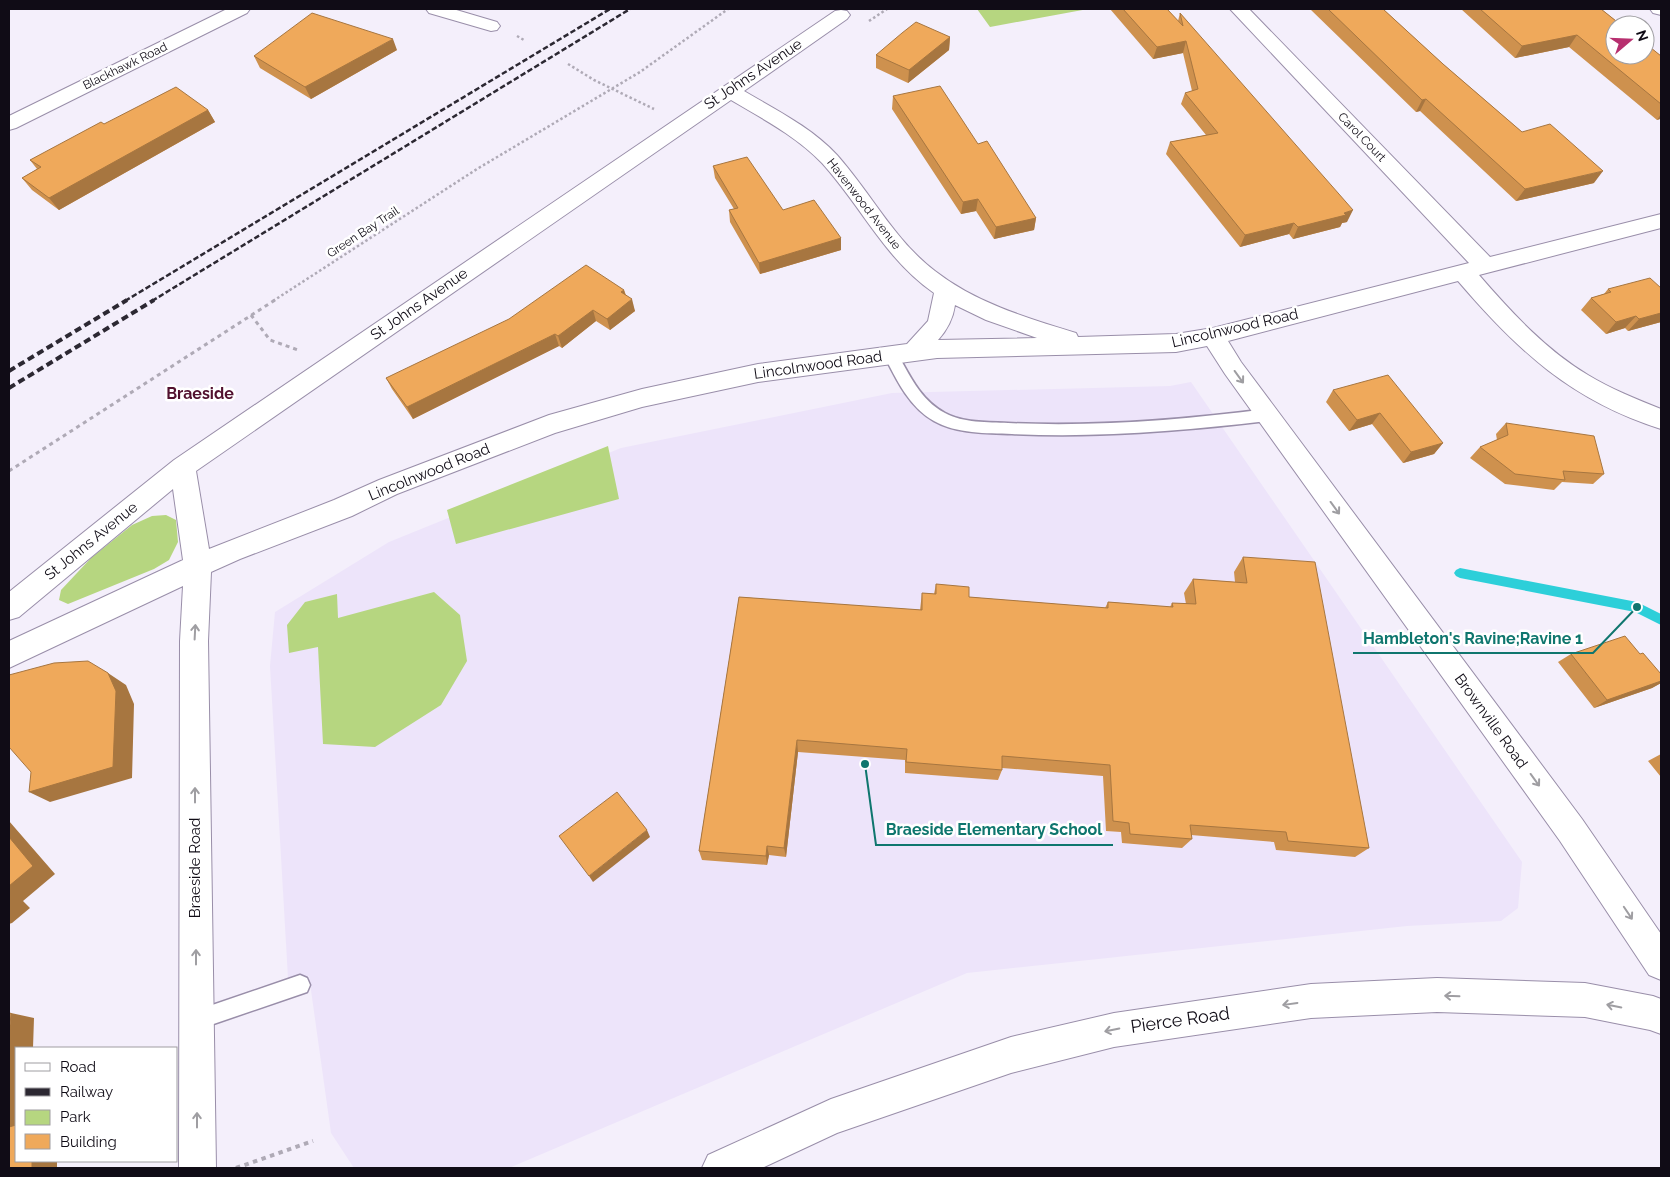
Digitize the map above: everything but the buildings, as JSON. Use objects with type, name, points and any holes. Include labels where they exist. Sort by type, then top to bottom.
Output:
[{"type":"street","name":"Blackhawk Road","points":[[9,124],[241,9]]},
{"type":"street","points":[[435,9],[490,26]]},
{"type":"street","name":"Carol Court","points":[[1239,9],[1474,269],[1504,319],[1540,352],[1569,375],[1616,401],[1661,419]]},
{"type":"street","name":"St Johns Avenue","points":[[9,608],[183,467],[839,12]]},
{"type":"street","name":"Havenwood Avenue","points":[[729,90],[797,130],[829,158],[898,248],[926,276],[983,310],[1032,328],[1091,346]]},
{"type":"street","name":"Lincolnwood Road","points":[[9,655],[198,568],[230,551],[549,424],[642,398],[758,373],[915,351],[1176,343],[1213,336],[1661,221]]},
{"type":"street","points":[[915,351],[937,326],[942,316],[946,289]]},
{"type":"street","name":"Brownville Road","points":[[1213,336],[1233,368],[1267,415],[1572,830],[1661,963]]},
{"type":"street","points":[[183,467],[198,568]]},
{"type":"street","name":"Braeside Road","points":[[197,1168],[194,641],[198,568]]},
{"type":"street","name":"Pierce Road","points":[[721,1168],[830,1117],[1011,1055],[1114,1030],[1311,1000],[1436,995],[1585,1000],[1653,1013],[1661,1017]]},
{"type":"lane","points":[[891,355],[908,387],[936,416],[976,426],[1032,430],[1183,426],[1267,415]]},
{"type":"lane","points":[[196,1020],[300,985]]},
{"type":"path","name":"Green Bay Trail","points":[[9,471],[477,169],[640,72],[728,9]]},
{"type":"path","points":[[568,64],[594,80],[681,123]]},
{"type":"path","points":[[251,314],[270,340],[301,351],[323,370]]},
{"type":"path","points":[[234,1168],[313,1141]]},
{"type":"shaded area","points":[[1191,382],[1522,862],[1518,908],[1501,921],[1407,926],[967,973],[509,1168],[354,1168],[331,1133],[309,976],[288,978],[270,666],[275,612],[389,542],[621,448],[892,393],[1170,386]]},
{"type":"green space","points":[[977,9],[1088,9],[990,27]]},
{"type":"green space","points":[[608,446],[619,499],[456,544],[447,510]]},
{"type":"green space","points":[[166,515],[176,520],[178,542],[169,560],[154,569],[68,604],[59,600],[61,590],[91,558],[132,525],[152,516]]},
{"type":"green space","points":[[434,592],[460,615],[467,661],[441,705],[375,747],[323,744],[318,647],[289,653],[287,625],[305,602],[337,594],[338,618]]},
{"type":"waterway","points":[[1460,573],[1637,607],[1661,620]]},
{"type":"railway","points":[[125,301],[610,9]]},
{"type":"railway","points":[[152,301],[630,9]]},
{"type":"railway","points":[[9,371],[127,300]]},
{"type":"railway","points":[[9,388],[154,300]]},
{"type":"place","name":"Hambleton's Ravine;Ravine 1","points":[[1637,607]]},
{"type":"place","name":"Braeside Elementary School","points":[[865,764]]},
{"type":"district","name":"Braeside","points":[[200,393]]}]
